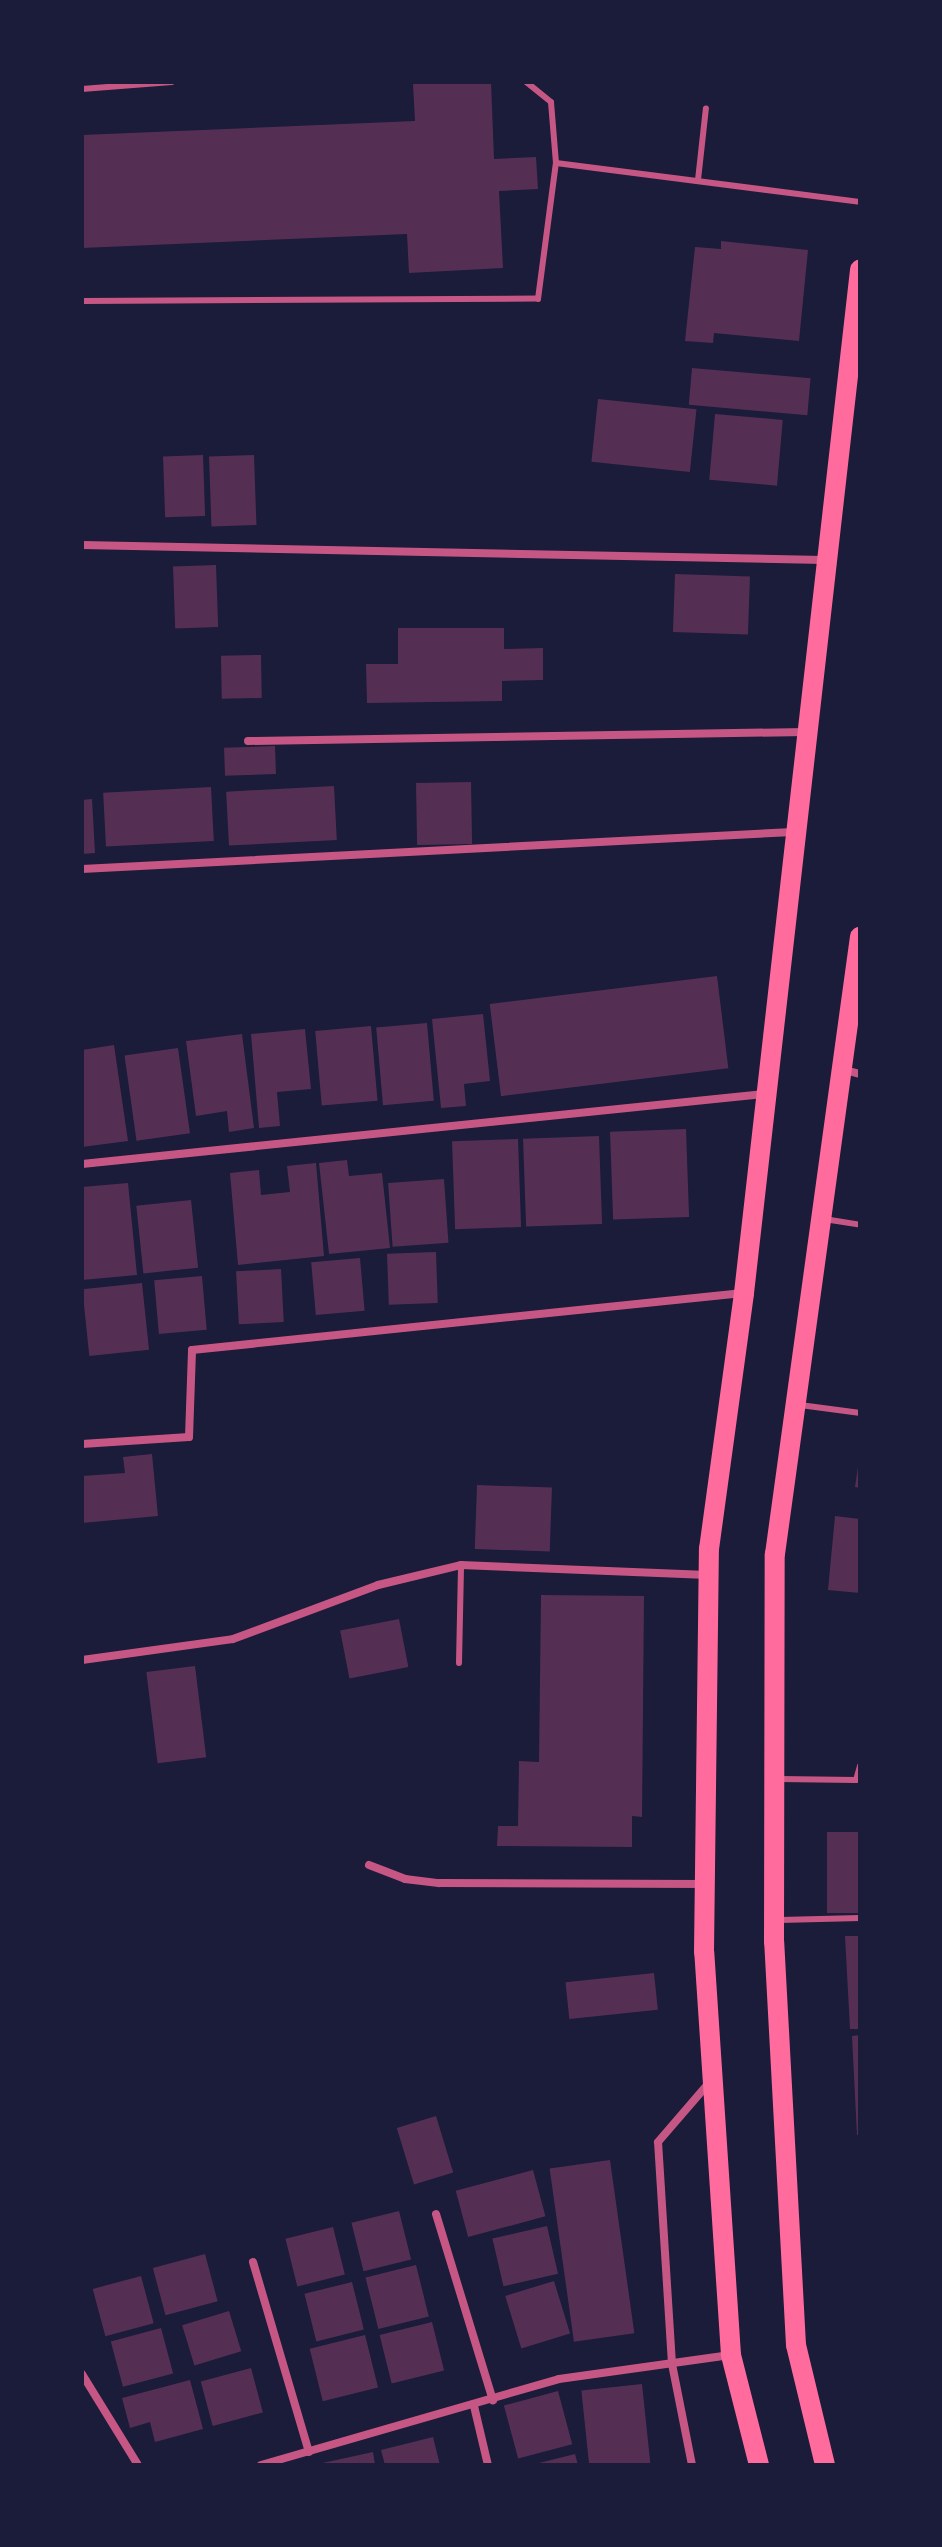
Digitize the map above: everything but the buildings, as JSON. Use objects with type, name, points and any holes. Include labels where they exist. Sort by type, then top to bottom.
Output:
[{"type":"main road","points":[[759,2465],[731,2355],[712,2079],[705,1884],[709,1575],[744,1293],[824,560],[860,270]]},
{"type":"main road","points":[[825,2465],[796,2345],[774,1920],[775,1554],[821,1219],[851,1071],[860,937]]},
{"type":"street","points":[[82,545],[824,560]]},
{"type":"street","points":[[248,741],[805,732]]},
{"type":"street","points":[[82,869],[793,832]]},
{"type":"street","points":[[82,1164],[764,1094]]},
{"type":"street","points":[[82,1444],[189,1437],[192,1350],[744,1293]]},
{"type":"street","points":[[82,1660],[233,1639],[378,1585],[461,1565],[709,1575]]},
{"type":"street","points":[[369,1865],[405,1879],[439,1883],[705,1884]]},
{"type":"street","points":[[692,2465],[672,2364],[658,2142],[712,2079]]},
{"type":"street","points":[[436,2214],[493,2401]]},
{"type":"street","points":[[253,2262],[309,2452]]},
{"type":"street","points":[[261,2465],[286,2462],[309,2452],[493,2401],[559,2379],[731,2355]]},
{"type":"street","points":[[82,2374],[138,2465]]},
{"type":"street","points":[[474,2406],[488,2465]]},
{"type":"lane","points":[[82,89],[172,82]]},
{"type":"lane","points":[[82,301],[538,299],[556,163],[551,102],[526,82]]},
{"type":"lane","points":[[698,180],[706,108]]},
{"type":"lane","points":[[556,163],[860,202]]},
{"type":"lane","points":[[821,1219],[860,1225]]},
{"type":"lane","points":[[795,1404],[860,1413]]},
{"type":"lane","points":[[459,1663],[461,1565]]},
{"type":"lane","points":[[774,1779],[858,1781],[860,1766]]},
{"type":"lane","points":[[774,1920],[860,1918]]}]
